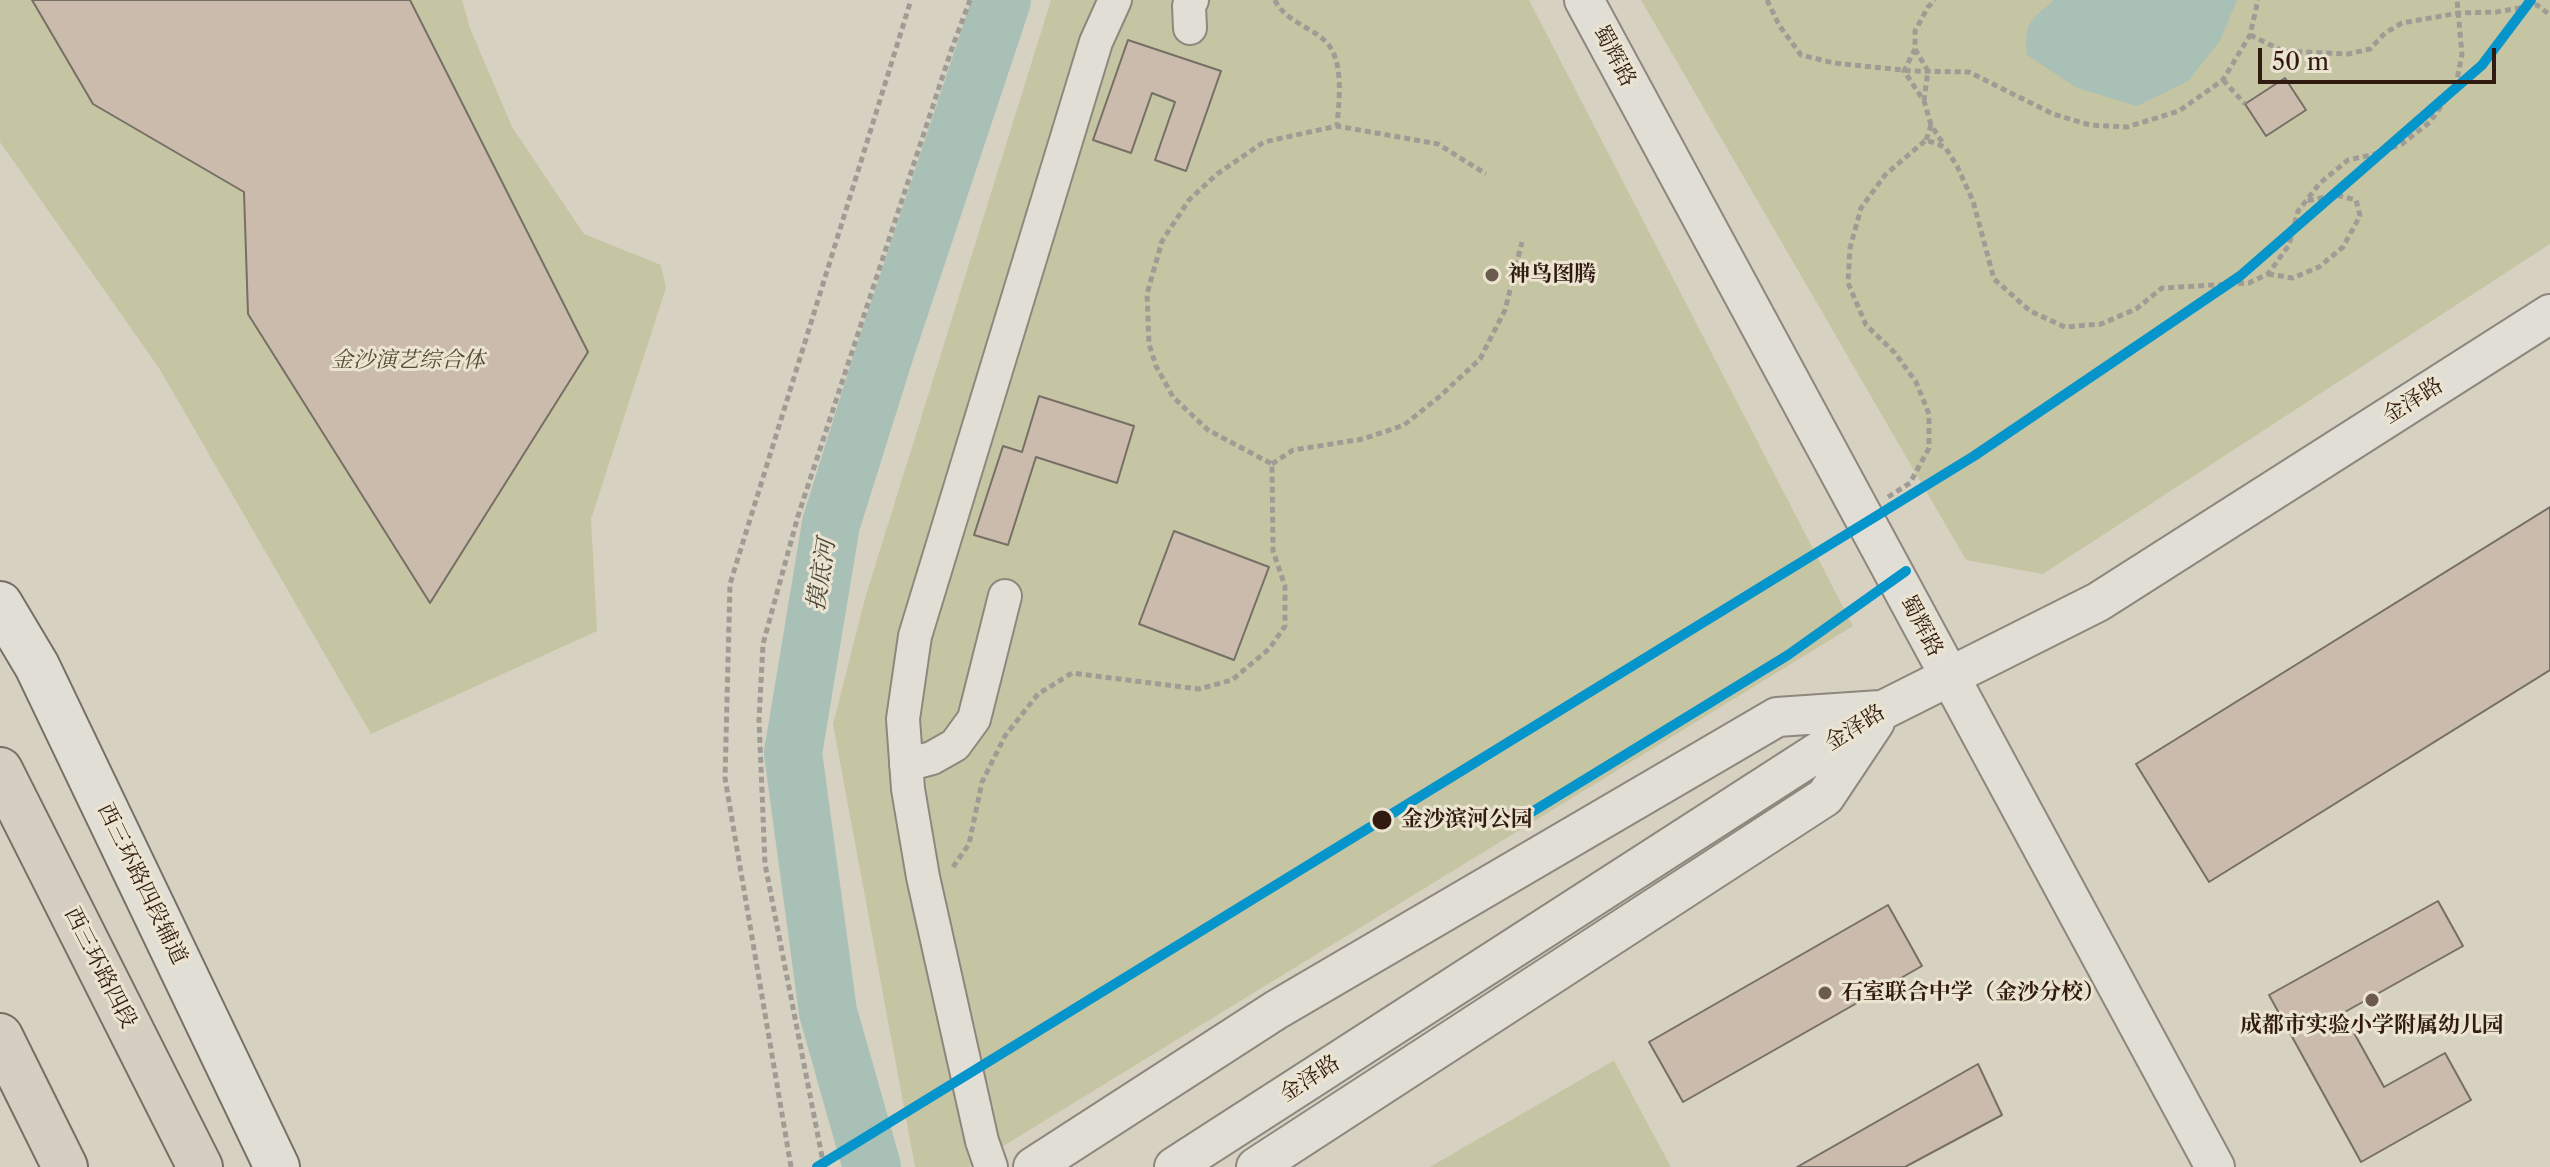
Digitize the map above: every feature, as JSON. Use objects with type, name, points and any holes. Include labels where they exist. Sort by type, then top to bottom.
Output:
[{"type":"highway","name":"西三环路四段","points":[[0,770],[200,1167]]},
{"type":"highway","points":[[0,1036],[65,1167]]},
{"type":"main road","name":"西三环路四段辅道","points":[[0,604],[37,666],[277,1167]]},
{"type":"street","points":[[991,1167],[982,1141],[923,877],[908,789],[903,719],[915,636],[1096,42],[1115,0]]},
{"type":"street","name":"蜀辉路","points":[[1584,0],[2215,1167]]},
{"type":"street","name":"金泽路","points":[[1174,1167],[1883,710],[2098,602],[2550,314]]},
{"type":"street","points":[[906,765],[932,758],[955,745],[974,719],[1005,596]]},
{"type":"street","points":[[1033,1167],[1276,1010],[1777,717],[1883,710]]},
{"type":"street","points":[[1256,1167],[1825,797],[1883,710]]},
{"type":"path","points":[[791,1167],[725,778],[730,584],[911,0]]},
{"type":"path","points":[[824,1167],[765,864],[759,720],[763,644],[798,516],[970,0]]},
{"type":"path","points":[[1275,0],[1286,14],[1327,41],[1339,68],[1337,126]]},
{"type":"path","points":[[1767,0],[1779,25],[1801,55],[1834,63],[1904,71],[1969,72],[2053,114],[2090,125],[2127,127],[2179,111],[2223,80],[2250,35],[2258,0]]},
{"type":"path","points":[[1904,71],[1915,49],[1915,31],[1935,0]]},
{"type":"path","points":[[1904,71],[1924,101],[1931,125],[1957,166],[1973,201],[1994,279],[2030,311],[2065,327],[2101,324],[2136,309],[2162,288],[2249,283],[2268,274],[2289,245],[2298,211],[2320,183],[2348,160],[2402,144],[2430,122],[2456,85],[2462,54],[2457,0]]},
{"type":"path","points":[[2250,35],[2283,51],[2348,54],[2370,49],[2385,33],[2402,23],[2537,5],[2550,15]]},
{"type":"path","points":[[1915,49],[1928,71],[1924,101]]},
{"type":"path","points":[[2223,80],[2245,104]]},
{"type":"path","points":[[1881,502],[1910,483],[1929,448],[1929,414],[1916,382],[1895,353],[1866,325],[1848,283],[1850,248],[1861,208],[1885,175],[1926,140],[1931,125]]},
{"type":"path","points":[[1272,464],[1208,430],[1173,397],[1156,366],[1149,344],[1147,294],[1162,241],[1189,200],[1217,174],[1264,142],[1337,126],[1438,144],[1486,174]]},
{"type":"path","points":[[1926,140],[1945,147]]},
{"type":"path","points":[[2268,274],[2293,278],[2319,267],[2343,247],[2360,216],[2356,200],[2336,195],[2305,201]]},
{"type":"path","points":[[1272,464],[1293,450],[1363,439],[1404,425],[1439,397],[1480,359],[1505,310],[1522,242]]},
{"type":"path","points":[[923,877],[951,870],[969,844],[982,782],[1005,736],[1038,694],[1072,673],[1199,689],[1232,680],[1269,649],[1285,626],[1285,586],[1273,551],[1272,464]]},
{"type":"green space","name":"金沙演艺综合体","points":[[0,0],[462,0],[470,28],[512,127],[584,234],[661,265],[666,288],[591,519],[597,631],[371,734],[159,368],[0,142]]},
{"type":"green space","name":"金沙滨河公园","points":[[1051,0],[1529,0],[1853,626],[969,1167],[915,1167],[833,724],[866,595]]},
{"type":"green space","points":[[1641,0],[2550,0],[2550,244],[2043,574],[1966,560]]},
{"type":"green space","points":[[1613,1061],[1671,1167],[1430,1167]]},
{"type":"shaded area","points":[[2054,0],[2237,0],[2220,41],[2188,81],[2137,106],[2077,88],[2027,55],[2030,23]]},
{"type":"building","points":[[32,0],[410,0],[588,352],[430,603],[248,314],[244,192],[93,104]]},
{"type":"building","points":[[1128,40],[1221,71],[1186,171],[1155,160],[1175,102],[1152,93],[1131,153],[1093,140]]},
{"type":"building","points":[[2285,78],[2306,110],[2266,136],[2245,104]]},
{"type":"building","points":[[1039,396],[1134,426],[1117,483],[1036,457],[1008,545],[974,535],[1003,446],[1022,452]]},
{"type":"building","points":[[2550,507],[2550,670],[2209,882],[2136,764]]},
{"type":"building","points":[[1174,531],[1269,567],[1234,660],[1139,624]]},
{"type":"building","points":[[2438,901],[2463,946],[2343,1013],[2384,1087],[2445,1053],[2471,1100],[2361,1162],[2269,995]]},
{"type":"building","points":[[1888,905],[1922,966],[1683,1102],[1649,1042]]},
{"type":"building","points":[[1978,1064],[2002,1115],[1905,1167],[1797,1167]]},
{"type":"waterway","name":"摸底河","points":[[872,1167],[828,1012],[793,753],[831,524],[1002,0]]},
{"type":"transit line","points":[[817,1167],[1974,456],[2240,276],[2482,65],[2531,0]]},
{"type":"transit line","points":[[1522,818],[1788,655],[1906,571]]},
{"type":"place","name":"神鸟图腾","points":[[1492,275]]},
{"type":"place","name":"金沙滨河公园","points":[[1382,820]]},
{"type":"place","name":"石室联合中学（金沙分校）","points":[[1825,993]]},
{"type":"place","name":"成都市实验小学附属幼儿园","points":[[2372,1000]]}]
